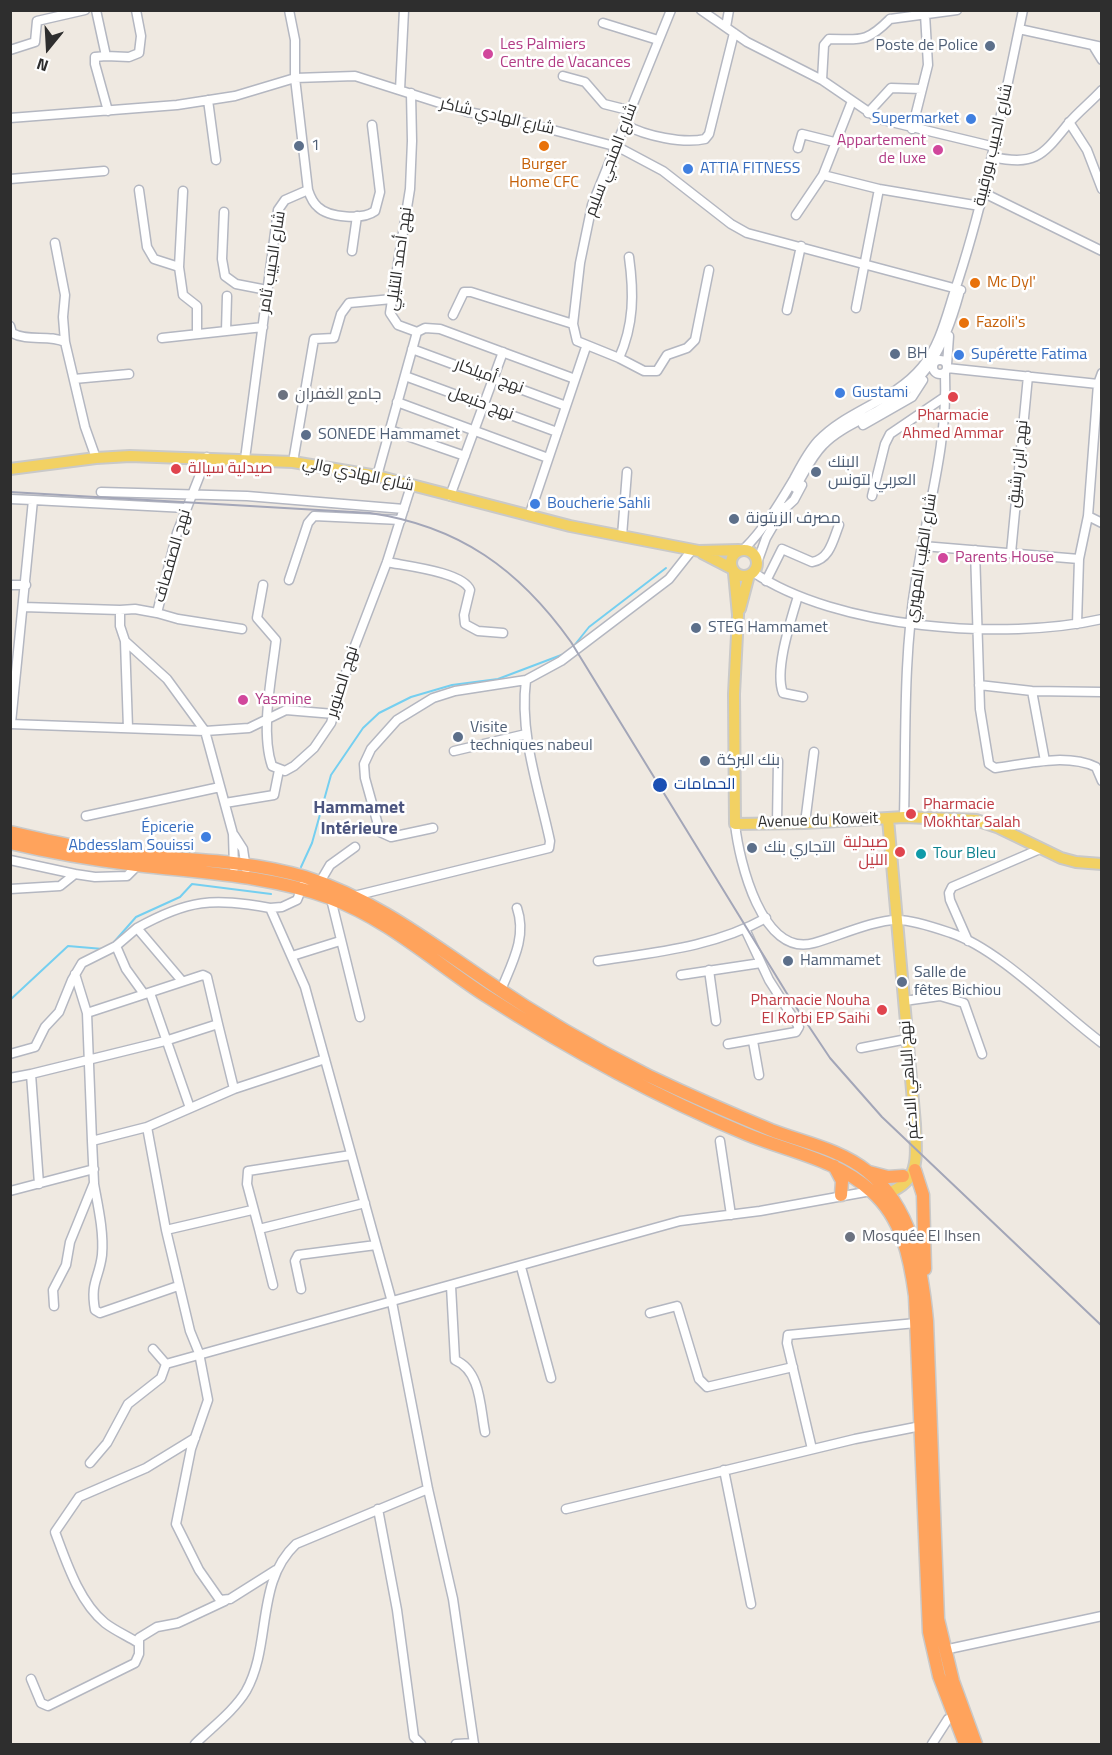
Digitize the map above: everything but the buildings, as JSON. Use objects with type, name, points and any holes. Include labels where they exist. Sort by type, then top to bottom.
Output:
[{"type":"highway","points":[[10,832],[107,852],[240,869],[298,882],[332,898],[394,931],[531,1024],[645,1088],[765,1142],[846,1171],[876,1192],[906,1223],[924,1285]]},
{"type":"highway","points":[[10,843],[85,858],[138,865],[240,869]]},
{"type":"highway","points":[[298,882],[320,882],[354,896],[400,920],[501,990],[648,1076],[719,1108],[842,1156],[867,1171],[888,1177],[903,1176]]},
{"type":"highway","points":[[833,1165],[842,1181],[842,1196]]},
{"type":"highway","points":[[915,1166],[923,1195],[924,1285],[938,1607],[944,1650],[965,1744]]},
{"type":"highway","points":[[867,1171],[876,1192],[899,1228],[909,1253],[916,1323],[929,1632],[939,1676],[976,1744]]},
{"type":"main road","name":"شارع الهادي والي","points":[[10,469],[96,458],[207,457],[293,462],[377,476],[528,516],[695,551]]},
{"type":"main road","points":[[738,615],[731,557],[742,550]]},
{"type":"main road","points":[[695,551],[742,550],[753,553],[753,570],[738,615]]},
{"type":"main road","points":[[695,551],[733,570],[753,570]]},
{"type":"main road","name":"Avenue du Koweit","points":[[738,615],[734,694],[735,824],[805,823],[904,817],[975,820],[997,827],[1040,849],[1076,862],[1101,864]]},
{"type":"main road","name":"نهج الباهي الادغم","points":[[876,1192],[915,1166],[907,1039],[888,819]]},
{"type":"main road","points":[[876,1192],[901,1187],[915,1166]]},
{"type":"street","points":[[10,50],[34,42],[37,21],[85,10]]},
{"type":"street","points":[[96,10],[106,56]]},
{"type":"street","points":[[108,111],[94,60],[98,56],[129,57],[139,53],[141,36],[136,10]]},
{"type":"street","points":[[299,10],[289,11],[295,40],[295,78],[308,190],[316,206],[323,211],[357,216],[372,213],[379,202],[379,177],[372,125]]},
{"type":"street","points":[[400,90],[404,10]]},
{"type":"street","name":"شارع المنجي سليم","points":[[573,324],[580,263],[592,205],[618,147],[671,10]]},
{"type":"street","points":[[700,10],[734,33],[822,80],[879,119],[912,129],[995,147]]},
{"type":"street","points":[[726,27],[729,10]]},
{"type":"street","points":[[822,80],[826,41],[833,38],[849,41],[863,39],[879,30],[889,15],[957,10]]},
{"type":"street","name":"شارع الحبيب بورقيبة","points":[[946,369],[949,329],[995,147],[1023,10]]},
{"type":"street","points":[[912,129],[929,55],[920,13]]},
{"type":"street","points":[[603,23],[658,40]]},
{"type":"street","points":[[1019,29],[1098,47],[1101,60]]},
{"type":"street","points":[[626,125],[652,135],[692,140],[705,139],[709,134],[734,33]]},
{"type":"street","name":"شارع الهادي شاكر","points":[[10,118],[108,111],[208,100],[235,96],[295,78],[355,76],[468,112],[530,124],[618,147],[677,181],[731,224],[765,239],[864,262],[958,289]]},
{"type":"street","points":[[563,76],[585,82],[604,104],[632,111]]},
{"type":"street","points":[[868,113],[891,88],[922,89]]},
{"type":"street","points":[[992,157],[1019,160],[1039,156],[1051,146],[1069,122],[1101,90]]},
{"type":"street","name":"نهج أحمد التليلي","points":[[377,476],[417,332],[393,321],[390,312],[410,189],[411,93]]},
{"type":"street","points":[[208,100],[216,160]]},
{"type":"street","points":[[796,215],[823,175],[852,101]]},
{"type":"street","points":[[1069,122],[1087,150],[1101,189]]},
{"type":"street","points":[[798,148],[802,134],[834,142]]},
{"type":"street","points":[[10,180],[104,171]]},
{"type":"street","points":[[823,175],[879,189],[980,206]]},
{"type":"street","points":[[856,308],[879,189]]},
{"type":"street","points":[[139,190],[149,252],[154,258],[179,267]]},
{"type":"street","name":"شارع الحبيب ثامر","points":[[245,459],[278,210],[285,200],[308,190]]},
{"type":"street","points":[[183,191],[179,267],[183,295],[197,306],[197,333]]},
{"type":"street","points":[[984,193],[1101,251]]},
{"type":"street","points":[[224,212],[222,260],[225,276],[236,284],[267,290]]},
{"type":"street","points":[[352,251],[357,216]]},
{"type":"street","points":[[54,243],[65,295],[63,317],[65,342],[96,458]]},
{"type":"street","points":[[787,310],[801,246]]},
{"type":"street","points":[[619,358],[629,333],[633,310],[629,257]]},
{"type":"street","points":[[453,315],[460,297],[464,292],[471,292],[573,324],[577,341],[586,347],[619,358],[644,372],[653,373],[670,352],[692,344],[697,336],[709,270]]},
{"type":"street","name":"شارع الحبيب بورقيبة","points":[[742,550],[769,520],[838,425],[884,400],[930,364],[958,289]]},
{"type":"street","points":[[226,331],[227,296]]},
{"type":"street","points":[[293,462],[314,339],[334,338],[344,309],[350,303],[392,299]]},
{"type":"street","points":[[162,338],[263,327]]},
{"type":"street","points":[[417,332],[425,328],[440,329],[575,379]]},
{"type":"street","name":"شارع الحبيب بورقيبة","points":[[753,570],[766,538],[781,512],[794,500],[816,453],[838,436],[912,397],[949,329]]},
{"type":"street","points":[[11,331],[57,338],[65,342]]},
{"type":"street","points":[[528,516],[586,347]]},
{"type":"street","name":"نهج أميلكار","points":[[412,349],[566,406]]},
{"type":"street","points":[[450,496],[503,352]]},
{"type":"street","points":[[930,364],[937,374],[946,369],[1098,384]]},
{"type":"street","name":"شارع الطيب المهيري","points":[[904,817],[911,623],[922,546],[940,454],[946,396],[946,369]]},
{"type":"street","points":[[1077,624],[1079,558],[1088,516],[1098,384],[1101,373]]},
{"type":"street","points":[[74,379],[129,374]]},
{"type":"street","name":"نهج حنبعل","points":[[405,376],[557,432]]},
{"type":"street","name":"نهج ابن رشيق","points":[[1011,553],[1028,376]]},
{"type":"street","points":[[872,496],[885,444],[890,434],[946,396]]},
{"type":"street","points":[[398,402],[548,458]]},
{"type":"street","points":[[390,430],[465,456]]},
{"type":"street","name":"نهج الصفصاف","points":[[23,607],[135,609],[157,613],[186,508],[207,457]]},
{"type":"street","points":[[622,536],[627,472]]},
{"type":"street","name":"نهج الصنوبر","points":[[279,770],[290,770],[314,748],[327,731],[354,646],[387,562],[411,486]]},
{"type":"street","points":[[101,492],[316,500],[405,509]]},
{"type":"street","points":[[10,499],[186,508]]},
{"type":"street","points":[[33,500],[11,723],[205,732],[249,728],[286,710],[334,714]]},
{"type":"street","points":[[289,580],[308,523],[314,516],[401,520]]},
{"type":"street","points":[[1088,516],[1101,523]]},
{"type":"street","points":[[766,581],[782,549],[812,562],[822,559],[829,550],[839,525]]},
{"type":"street","points":[[922,546],[1079,558]]},
{"type":"street","points":[[975,550],[979,685],[984,740],[989,764],[996,768],[1045,761],[1090,764],[1100,771],[1101,781]]},
{"type":"street","points":[[433,828],[391,837],[380,832],[364,771],[371,749],[397,720],[433,698],[455,691],[526,680],[585,645],[599,630],[674,574],[695,551]]},
{"type":"street","points":[[387,562],[446,574],[466,582],[471,590],[464,615],[465,624],[478,631],[503,633]]},
{"type":"street","points":[[753,570],[766,581],[827,606],[911,623],[979,630],[1077,624],[1101,619]]},
{"type":"street","points":[[10,585],[26,585]]},
{"type":"street","points":[[225,802],[274,795],[279,770],[272,765],[270,760],[268,717],[276,640],[257,618],[263,585]]},
{"type":"street","points":[[798,596],[785,648],[781,688],[783,693],[803,697]]},
{"type":"street","points":[[120,610],[120,626],[125,641],[128,728]]},
{"type":"street","points":[[157,613],[178,619],[242,629]]},
{"type":"street","points":[[125,641],[167,680],[205,732],[225,802],[240,869]]},
{"type":"street","points":[[354,896],[549,848],[550,841],[526,734],[524,698],[526,680]]},
{"type":"street","points":[[979,685],[1032,691],[1101,692]]},
{"type":"street","points":[[1032,691],[1045,761]]},
{"type":"street","points":[[454,751],[526,734]]},
{"type":"street","points":[[805,823],[814,752]]},
{"type":"street","points":[[777,824],[778,761]]},
{"type":"street","points":[[86,816],[220,787]]},
{"type":"street","points":[[735,824],[746,876],[766,918],[782,939],[792,944],[804,945],[897,919],[951,933],[987,952],[1101,1043]]},
{"type":"street","points":[[233,834],[243,849],[240,869]]},
{"type":"street","points":[[320,882],[330,865],[355,847]]},
{"type":"street","points":[[968,940],[950,900],[952,887],[1040,849]]},
{"type":"street","points":[[10,860],[95,877],[127,876],[138,865]]},
{"type":"street","points":[[10,890],[60,886],[75,874]]},
{"type":"street","points":[[287,905],[298,882]]},
{"type":"street","points":[[10,1054],[35,1047],[45,1027],[59,1012],[75,974],[92,956],[116,946],[137,928],[173,909],[198,902],[228,902],[270,908],[287,905],[297,900],[298,882]]},
{"type":"street","points":[[332,898],[340,940],[360,1017]]},
{"type":"street","points":[[270,908],[305,987],[392,1302],[428,1489],[453,1599],[474,1744],[456,1744]]},
{"type":"street","points":[[501,990],[519,945],[522,922],[517,908]]},
{"type":"street","points":[[598,961],[694,947],[745,929],[766,918]]},
{"type":"street","points":[[137,928],[182,981]]},
{"type":"street","points":[[728,1044],[796,1032],[799,1026],[778,995],[745,929]]},
{"type":"street","points":[[292,956],[340,940]]},
{"type":"street","points":[[116,946],[126,969],[147,994],[190,1108]]},
{"type":"street","points":[[681,975],[761,963]]},
{"type":"street","points":[[709,970],[716,1021]]},
{"type":"street","points":[[75,974],[87,1013],[87,1060],[93,1169],[102,1246],[100,1267],[92,1288],[96,1311],[100,1313],[178,1286]]},
{"type":"street","points":[[87,1013],[198,975],[207,977],[234,1089]]},
{"type":"street","points":[[904,1001],[940,996],[964,1003],[982,1054]]},
{"type":"street","points":[[10,1078],[165,1041],[218,1024]]},
{"type":"street","points":[[861,1048],[907,1039]]},
{"type":"street","points":[[753,1041],[759,1075]]},
{"type":"street","points":[[92,1141],[147,1127],[234,1089],[325,1059]]},
{"type":"street","points":[[31,1074],[39,1184]]},
{"type":"street","points":[[147,1127],[178,1286],[199,1353],[208,1400],[195,1438],[176,1524],[214,1595],[225,1601]]},
{"type":"street","points":[[720,1141],[732,1215]]},
{"type":"street","points":[[273,1285],[252,1210],[246,1176],[248,1171],[351,1155]]},
{"type":"street","points":[[10,1191],[93,1169]]},
{"type":"street","points":[[54,1306],[53,1290],[66,1264],[70,1242],[94,1183]]},
{"type":"street","points":[[166,1364],[681,1221],[876,1192]]},
{"type":"street","points":[[259,1229],[365,1203]]},
{"type":"street","points":[[166,1230],[252,1210]]},
{"type":"street","points":[[301,1289],[295,1261],[298,1255],[376,1245]]},
{"type":"street","points":[[521,1267],[551,1378]]},
{"type":"street","points":[[451,1286],[455,1360],[466,1365],[473,1375],[485,1432]]},
{"type":"street","points":[[650,1313],[677,1306],[699,1379],[707,1388],[793,1367]]},
{"type":"street","points":[[812,1449],[787,1340],[791,1334],[916,1323]]},
{"type":"street","points":[[153,1349],[166,1364]]},
{"type":"street","points":[[90,1463],[107,1443],[128,1404],[161,1378],[166,1364]]},
{"type":"street","points":[[566,1509],[812,1449],[921,1426]]},
{"type":"street","points":[[137,1642],[104,1622],[95,1611],[71,1576],[55,1532],[79,1497],[146,1468],[195,1438]]},
{"type":"street","points":[[724,1470],[751,1604]]},
{"type":"street","points":[[195,1744],[246,1690],[255,1667],[276,1570],[285,1554],[296,1544],[428,1489]]},
{"type":"street","points":[[378,1509],[397,1610],[414,1737],[421,1744]]},
{"type":"street","points":[[31,1679],[41,1703],[48,1706],[135,1663],[139,1654],[137,1642],[139,1638],[157,1627],[178,1623],[225,1601],[276,1570]]},
{"type":"street","points":[[944,1650],[1101,1616]]},
{"type":"street","points":[[932,1744],[948,1719],[959,1713]]},
{"type":"waterway","points":[[573,647],[589,627],[666,568]]},
{"type":"waterway","points":[[301,867],[312,843],[331,775],[363,728],[379,713],[411,697],[452,685],[498,679],[564,654]]},
{"type":"waterway","points":[[114,942],[136,917],[180,897],[192,884],[271,894]]},
{"type":"waterway","points":[[10,1000],[68,946],[103,949]]},
{"type":"railway","points":[[10,492],[370,513],[432,528],[459,540],[508,573],[530,593],[571,642],[786,992],[830,1058],[882,1117],[1102,1326]]},
{"type":"place","name":"Poste de Police","points":[[990,46]]},
{"type":"place","name":"Les Palmiers Centre de Vacances","points":[[488,54]]},
{"type":"place","name":"Supermarket","points":[[971,119]]},
{"type":"place","name":"1","points":[[299,146]]},
{"type":"place","name":"Burger Home CFC","points":[[544,146]]},
{"type":"place","name":"Appartement de luxe","points":[[938,150]]},
{"type":"place","name":"ATTIA FITNESS","points":[[688,169]]},
{"type":"place","name":"Mc Dyl'","points":[[975,283]]},
{"type":"place","name":"Fazoli's","points":[[964,323]]},
{"type":"place","name":"BH","points":[[895,354]]},
{"type":"place","name":"Supérette Fatima","points":[[959,355]]},
{"type":"place","name":"Gustami","points":[[840,393]]},
{"type":"place","name":"جامع الغفران","points":[[283,395]]},
{"type":"place","name":"Pharmacie Ahmed Ammar","points":[[953,397]]},
{"type":"place","name":"SONEDE Hammamet","points":[[306,435]]},
{"type":"place","name":"صيدلية سيالة","points":[[176,469]]},
{"type":"place","name":"البنك العربي لتونس","points":[[816,472]]},
{"type":"place","name":"Boucherie Sahli","points":[[535,504]]},
{"type":"place","name":"مصرف الزيتونة","points":[[734,519]]},
{"type":"place","name":"Parents House","points":[[943,558]]},
{"type":"place","name":"STEG Hammamet","points":[[696,628]]},
{"type":"place","name":"Yasmine","points":[[243,700]]},
{"type":"place","name":"Visite techniques nabeul","points":[[458,737]]},
{"type":"place","name":"بنك البركة","points":[[705,761]]},
{"type":"place","name":"الحمامات","points":[[660,785]]},
{"type":"place","name":"Pharmacie Mokhtar Salah","points":[[911,814]]},
{"type":"place","name":"Épicerie Abdesslam Souissi","points":[[206,837]]},
{"type":"place","name":"التجاري بنك","points":[[752,848]]},
{"type":"place","name":"صيدلية الليل","points":[[900,852]]},
{"type":"place","name":"Tour Bleu","points":[[921,854]]},
{"type":"place","name":"Hammamet","points":[[788,961]]},
{"type":"place","name":"Salle de fêtes Bichiou","points":[[902,982]]},
{"type":"place","name":"Pharmacie Nouha El Korbi EP Saihi","points":[[882,1010]]},
{"type":"place","name":"Mosquée El Ihsen","points":[[850,1237]]},
{"type":"district","name":"Hammamet Intérieure","points":[[359,819]]}]
